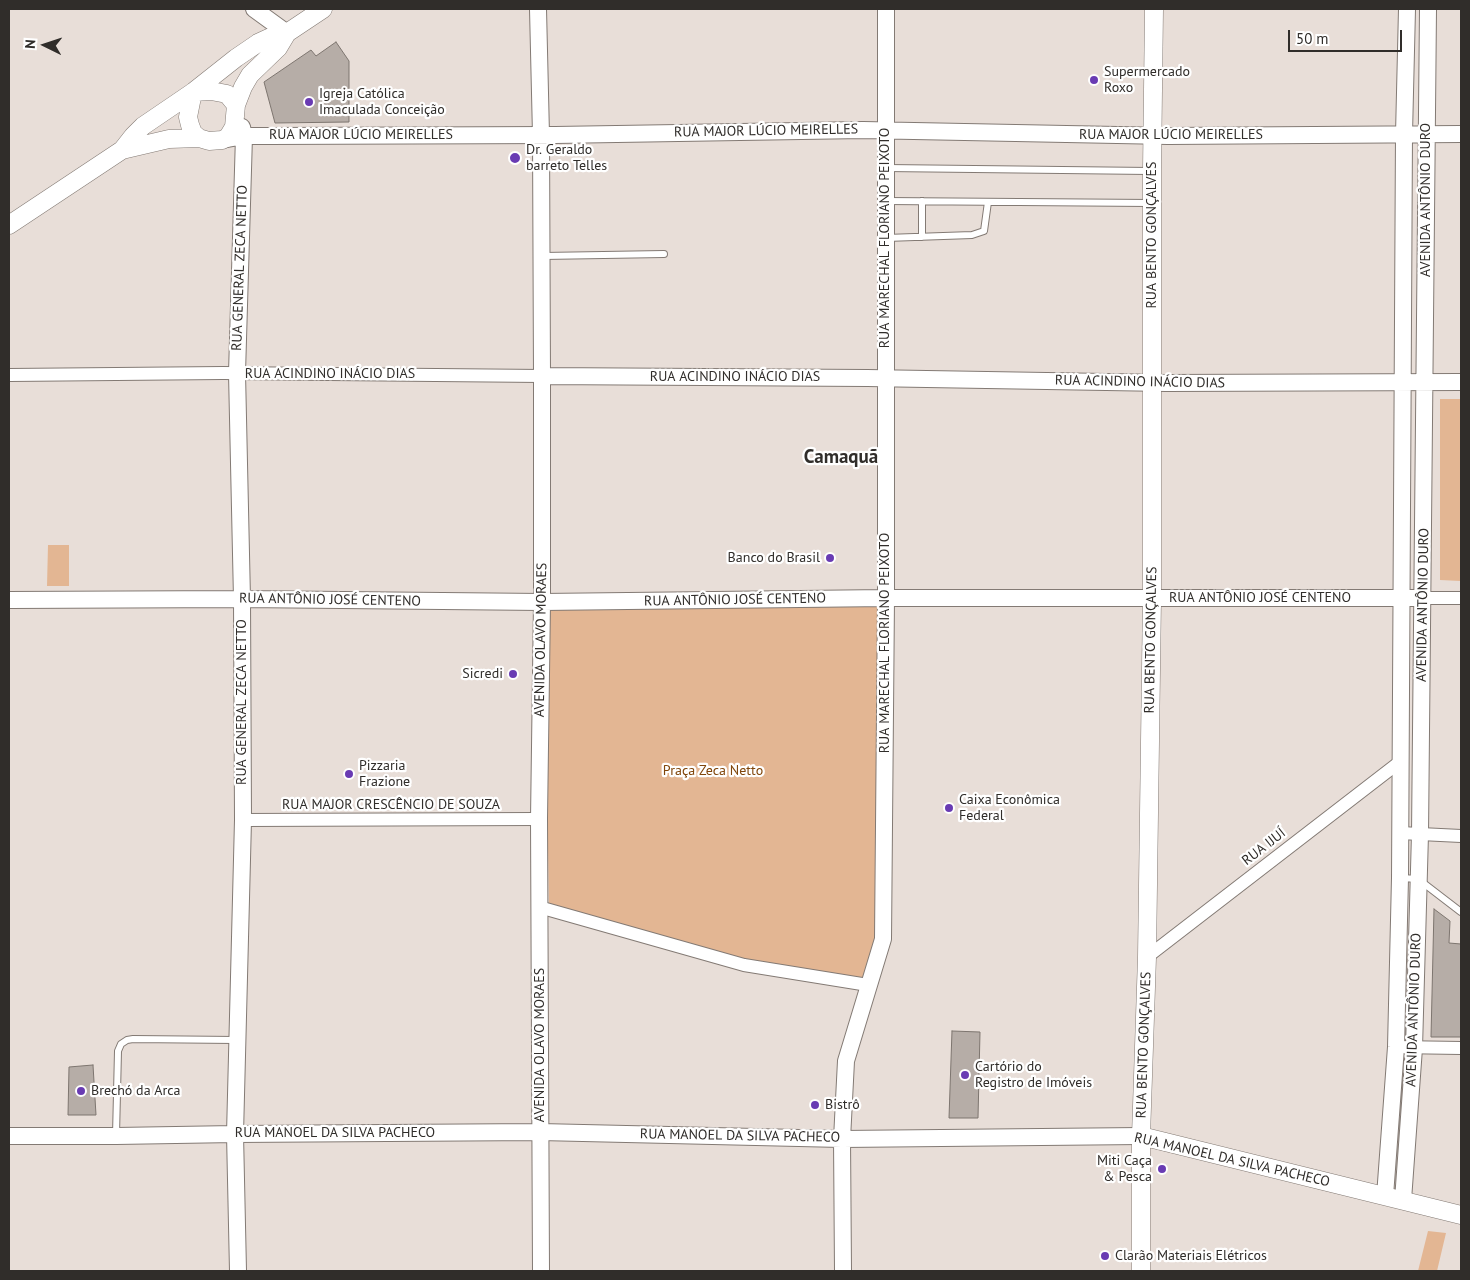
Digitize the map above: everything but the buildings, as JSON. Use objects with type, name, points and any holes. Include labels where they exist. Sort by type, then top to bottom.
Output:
[{"type":"main road","points":[[9,225],[122,150],[143,126],[193,92],[236,58],[258,43],[287,33],[323,9]]},
{"type":"main road","name":"RUA BENTO GONÇALVES","points":[[1141,1271],[1141,1136],[1147,957],[1152,598],[1151,382],[1154,9]]},
{"type":"main road","points":[[122,150],[169,139],[199,138],[209,141],[222,140],[228,137],[234,127],[236,105],[243,87],[250,75],[278,48],[287,33]]},
{"type":"main road","points":[[193,92],[211,91],[227,94],[236,105]]},
{"type":"main road","points":[[193,92],[188,117],[193,133],[199,138]]},
{"type":"main road","name":"RUA MANOEL DA SILVA PACHECO","points":[[1141,1136],[1461,1215]]},
{"type":"street","points":[[254,9],[287,33]]},
{"type":"street","name":"AVENIDA OLAVO MORAES","points":[[538,9],[542,256],[542,602],[539,819],[541,1271]]},
{"type":"street","name":"RUA MARECHAL FLORIANO PEIXOTO","points":[[843,1271],[842,1139],[846,1061],[883,939],[886,598],[886,9]]},
{"type":"street","name":"AVENIDA ANTÔNIO DURO","points":[[1385,1196],[1396,1047],[1400,878],[1404,134],[1407,9]]},
{"type":"street","name":"AVENIDA ANTÔNIO DURO","points":[[1403,1200],[1414,1048],[1420,834],[1428,9]]},
{"type":"street","name":"RUA GENERAL ZECA NETTO","points":[[236,105],[244,136],[237,374],[242,598],[242,820],[235,1134],[238,1271]]},
{"type":"street","name":"RUA MAJOR LÚCIO MEIRELLES","points":[[222,140],[244,136],[541,135],[885,130],[1152,136],[1461,134]]},
{"type":"street","name":"RUA ACINDINO INÁCIO DIAS","points":[[9,375],[237,374],[885,378],[1151,382],[1461,382]]},
{"type":"street","name":"RUA ANTÔNIO JOSÉ CENTENO","points":[[9,600],[242,598],[542,602],[886,598],[1461,598]]},
{"type":"street","name":"RUA IJUÍ","points":[[1147,957],[1401,761]]},
{"type":"street","name":"RUA MAJOR CRESCÊNCIO DE SOUZA","points":[[242,820],[539,819]]},
{"type":"street","points":[[1400,833],[1461,836]]},
{"type":"street","points":[[540,907],[744,965],[868,985]]},
{"type":"street","points":[[1396,1047],[1461,1048]]},
{"type":"street","name":"RUA MANOEL DA SILVA PACHECO","points":[[9,1136],[540,1132],[842,1139],[1141,1136]]},
{"type":"lane","points":[[885,168],[1152,171]]},
{"type":"lane","points":[[885,201],[1152,203]]},
{"type":"lane","points":[[922,201],[922,237]]},
{"type":"lane","points":[[885,238],[972,235],[984,231],[988,202]]},
{"type":"lane","points":[[542,256],[664,254]]},
{"type":"lane","points":[[1400,878],[1418,879],[1461,912]]},
{"type":"lane","points":[[116,1136],[118,1051],[121,1044],[133,1039],[237,1040]]},
{"type":"green space","points":[[1440,399],[1461,399],[1461,581],[1440,580]]},
{"type":"green space","points":[[48,545],[69,545],[69,586],[47,586]]},
{"type":"green space","name":"Praça Zeca Netto","points":[[880,604],[877,940],[865,978],[743,959],[549,910],[544,606]]},
{"type":"green space","points":[[1428,1231],[1446,1233],[1437,1271],[1418,1271]]},
{"type":"place","name":"Supermercado Roxo","points":[[1094,80]]},
{"type":"place","name":"Igreja Católica Imaculada Conceição","points":[[309,102]]},
{"type":"place","name":"Dr. Geraldo barreto Telles","points":[[515,158]]},
{"type":"place","name":"Banco do Brasil","points":[[830,558]]},
{"type":"place","name":"Sicredi","points":[[513,674]]},
{"type":"place","name":"Pizzaria Frazione","points":[[349,774]]},
{"type":"place","name":"Caixa Econômica Federal","points":[[949,808]]},
{"type":"place","name":"Cartório do Registro de Imóveis","points":[[965,1075]]},
{"type":"place","name":"Brechó da Arca","points":[[81,1091]]},
{"type":"place","name":"Bistrô","points":[[815,1105]]},
{"type":"place","name":"Miti Caça & Pesca","points":[[1162,1169]]},
{"type":"place","name":"Clarão Materiais Elétricos","points":[[1105,1256]]},
{"type":"district","name":"Camaquã","points":[[841,458]]}]
